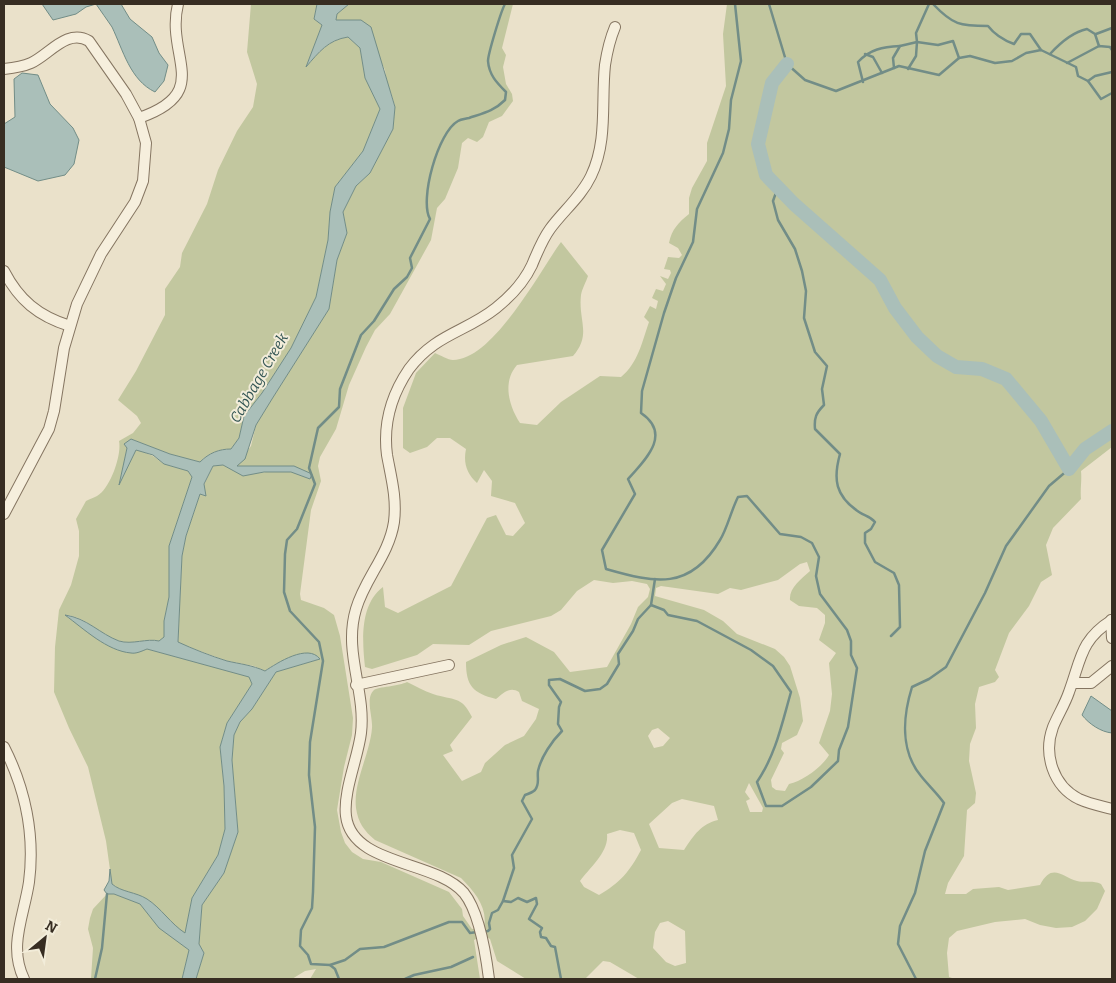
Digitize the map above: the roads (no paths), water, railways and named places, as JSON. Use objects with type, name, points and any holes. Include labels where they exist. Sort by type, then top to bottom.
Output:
[{"type":"street","points":[[140,118],[165,108],[174,99],[180,88],[183,70],[176,33],[178,4]]},
{"type":"street","points":[[489,979],[478,926],[469,900],[459,888],[436,876],[367,848],[354,837],[349,828],[346,806],[361,733],[361,718],[351,638],[356,610],[387,547],[394,521],[395,496],[386,441],[392,403],[404,378],[430,346],[493,310],[512,294],[531,268],[547,233],[574,203],[590,179],[596,166],[602,138],[605,64],[615,27]]},
{"type":"street","points":[[4,69],[31,63],[69,39],[84,38],[93,45],[140,118],[144,132],[146,155],[140,189],[86,283],[70,326],[49,429],[4,514]]},
{"type":"street","points":[[4,271],[18,295],[35,311],[70,326]]},
{"type":"street","points":[[1112,620],[1112,638]]},
{"type":"street","points":[[1112,620],[1087,641],[1078,662],[1073,683],[1051,735],[1052,766],[1056,777],[1068,792],[1085,802],[1112,809]]},
{"type":"street","points":[[356,685],[449,665]]},
{"type":"street","points":[[1073,683],[1091,683],[1112,666]]},
{"type":"street","points":[[4,747],[12,763],[24,801],[30,840],[29,880],[16,941],[18,962],[24,979]]},
{"type":"water","points":[[42,4],[96,4],[86,7],[76,14],[53,20]]},
{"type":"water","points":[[96,4],[121,4],[130,19],[152,37],[159,53],[168,65],[164,81],[155,92],[146,87],[133,72],[112,27]]},
{"type":"water","points":[[317,4],[349,4],[337,14],[336,20],[361,20],[371,27],[395,107],[393,129],[370,173],[356,186],[343,212],[347,233],[337,260],[329,309],[256,425],[245,459],[237,466],[294,466],[312,474],[310,479],[291,472],[264,472],[243,476],[223,465],[213,466],[204,484],[206,496],[200,494],[186,536],[182,556],[178,642],[227,661],[265,671],[285,659],[300,654],[308,653],[320,659],[276,672],[252,709],[240,722],[234,735],[232,760],[238,832],[224,873],[202,905],[199,944],[204,953],[196,979],[182,979],[189,950],[159,928],[140,904],[114,894],[107,894],[104,890],[109,881],[110,869],[112,884],[147,899],[185,933],[192,898],[218,855],[225,829],[224,786],[220,747],[227,723],[252,684],[249,677],[147,649],[133,653],[113,648],[65,615],[80,619],[119,641],[159,641],[164,637],[164,621],[169,597],[169,546],[192,477],[188,471],[164,464],[153,455],[136,450],[119,485],[127,448],[124,444],[131,439],[170,454],[200,462],[214,452],[231,449],[239,438],[244,416],[262,393],[291,348],[316,297],[328,240],[330,212],[335,187],[363,151],[380,109],[365,78],[360,48],[348,37],[329,44],[306,67],[322,25],[314,19]]},
{"type":"water","points":[[22,73],[38,75],[50,104],[73,128],[79,140],[74,164],[65,175],[38,181],[4,167],[4,124],[15,117],[14,79]]},
{"type":"water","points":[[1091,696],[1112,711],[1112,733],[1096,727],[1082,715]]},
{"type":"waterway","points":[[477,932],[470,933],[462,922],[449,922],[384,947],[360,949],[345,960],[330,965],[311,964],[308,955],[300,946],[301,930],[312,908],[315,827],[309,775],[310,742],[323,661],[319,642],[290,611],[284,592],[285,554],[287,540],[297,529],[315,484],[309,468],[318,428],[339,407],[340,389],[361,335],[374,321],[394,289],[407,277],[412,268],[410,258],[430,219],[427,210],[427,197],[432,167],[437,152],[444,138],[458,121],[497,107],[505,100],[506,92],[492,75],[488,61],[505,4]]},
{"type":"waterway","points":[[483,932],[490,929],[489,923],[492,913],[498,910],[503,901],[514,868],[512,855],[532,819],[522,801],[525,795],[537,788],[538,771],[544,755],[562,731],[558,724],[561,702],[549,685],[549,680],[560,679],[585,691],[600,689],[607,684],[619,664],[618,654],[633,631],[638,619],[651,605],[664,610],[668,615],[697,621],[751,650],[773,666],[791,692],[774,749],[757,782],[766,806],[782,806],[811,787],[838,761],[839,750],[848,727],[857,668],[851,655],[851,641],[847,630],[820,594],[816,576],[819,557],[812,543],[801,537],[780,534],[747,496],[738,497],[720,540],[708,556],[696,568],[684,575],[670,579],[640,578],[606,569],[602,550],[635,494],[628,479],[648,455],[655,438],[655,429],[650,421],[641,413],[642,391],[664,313],[676,278],[693,242],[697,209],[723,153],[729,129],[731,100],[741,61],[735,4]]},
{"type":"waterway","points":[[769,4],[787,64],[805,80],[836,91],[899,66],[939,75],[959,58],[970,56],[995,63],[1012,61],[1026,53],[1041,50],[1076,67],[1078,76],[1088,81],[1101,99],[1112,93]]},
{"type":"waterway","points":[[908,69],[916,56],[916,33],[929,4]]},
{"type":"waterway","points":[[933,4],[946,16],[958,23],[970,26],[988,26],[1000,37],[1014,44],[1021,34],[1030,34],[1041,50]]},
{"type":"waterway","points":[[1096,34],[1112,28]]},
{"type":"waterway","points":[[1050,54],[1067,38],[1087,29],[1095,34],[1099,46]]},
{"type":"waterway","points":[[894,68],[893,58],[900,46],[917,42],[938,45],[953,41],[959,58]]},
{"type":"waterway","points":[[863,82],[858,62],[867,54],[877,50],[900,46]]},
{"type":"waterway","points":[[1067,63],[1099,46],[1110,47],[1112,50]]},
{"type":"waterway","points":[[865,54],[873,57],[882,73]]},
{"type":"waterway","points":[[787,64],[772,83],[758,144],[766,175],[794,204],[880,280],[895,308],[917,337],[937,356],[956,367],[982,369],[1006,379],[1041,421],[1069,469],[1085,449],[1112,431]]},
{"type":"waterway","points":[[1088,81],[1095,76],[1112,72]]},
{"type":"waterway","points":[[778,187],[773,201],[778,220],[795,249],[802,271],[806,291],[804,318],[815,352],[827,366],[822,389],[824,405],[816,416],[815,429],[840,454],[837,479],[838,486],[845,500],[875,522],[871,529],[865,533],[865,543],[875,562],[894,573],[899,585],[900,627],[891,636]]},
{"type":"waterway","points":[[916,979],[898,944],[900,926],[915,893],[925,851],[944,803],[921,776],[909,756],[905,721],[912,687],[929,679],[946,667],[985,593],[1006,546],[1049,486],[1069,469]]},
{"type":"waterway","points":[[651,605],[655,579]]},
{"type":"waterway","points":[[95,979],[102,948],[107,894]]},
{"type":"waterway","points":[[503,901],[511,902],[518,898],[527,902],[536,898],[537,904],[529,919],[542,928],[540,932],[541,937],[546,938],[551,946],[555,947],[561,979]]},
{"type":"waterway","points":[[405,979],[414,975],[451,967],[473,957]]},
{"type":"waterway","points":[[330,965],[335,969],[339,979]]},
{"type":"water label","name":"Cabbage Creek","points":[[259,378]]}]
